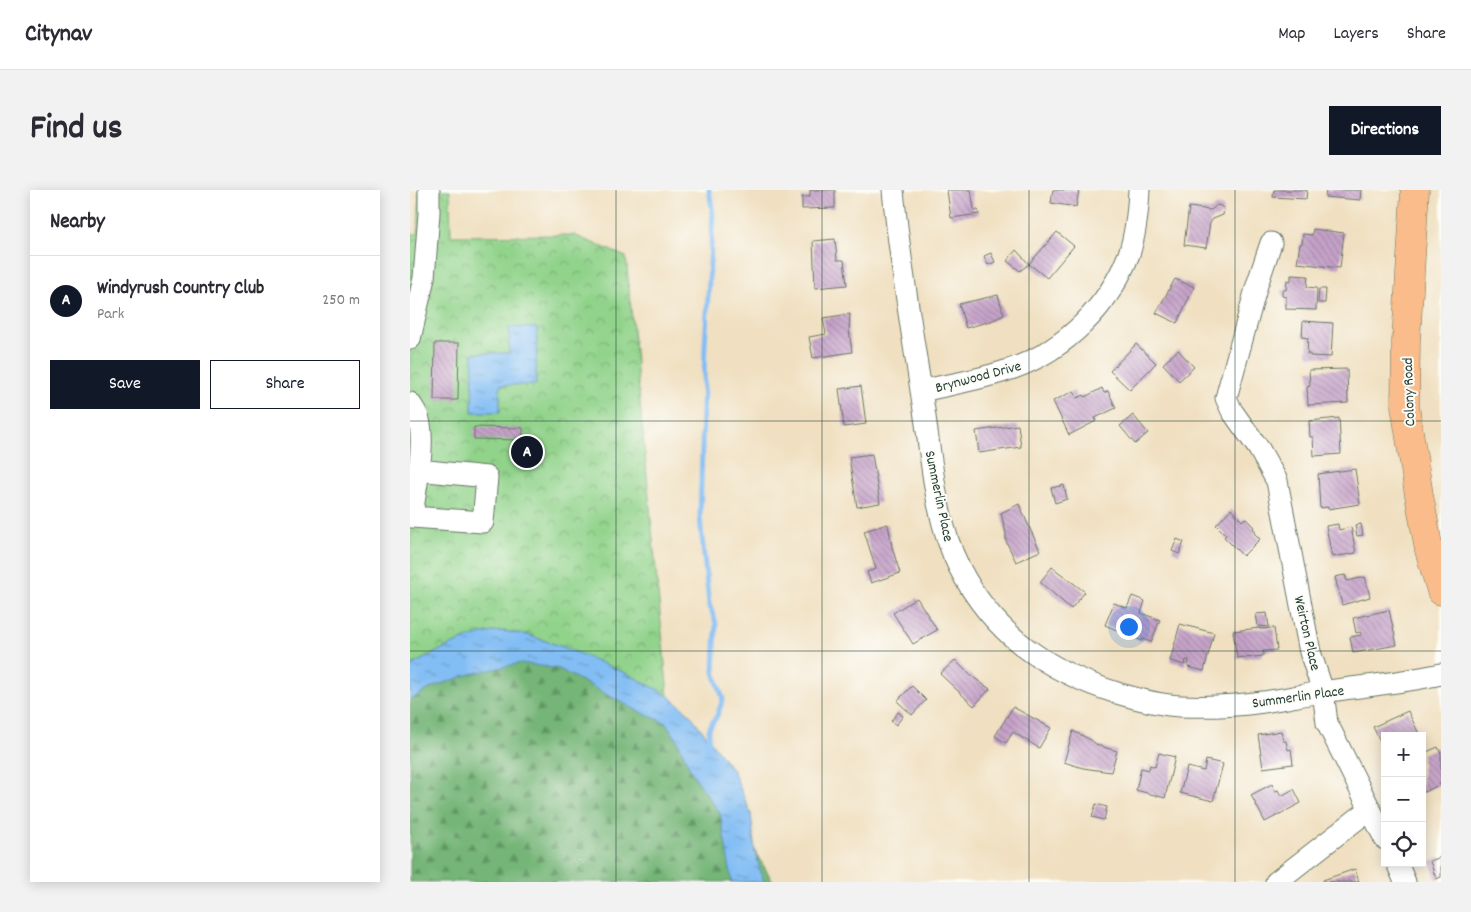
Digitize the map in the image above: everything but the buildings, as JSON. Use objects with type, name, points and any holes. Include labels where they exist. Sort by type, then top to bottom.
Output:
[{"type":"main road","name":"Colony Road","points":[[1415,190],[1405,406],[1422,513],[1441,591]]},
{"type":"main road","name":"Colony Road","points":[[1431,190],[1424,304],[1421,415],[1434,503],[1441,531]]},
{"type":"street","points":[[410,339],[424,278],[429,190]]},
{"type":"street","name":"Summerlin Place","points":[[893,190],[921,391],[943,523],[959,567],[984,607],[1006,632],[1031,653],[1058,670],[1088,684],[1142,700],[1177,706],[1262,702],[1323,692],[1406,682],[1441,674]]},
{"type":"street","name":"Brynwood Drive","points":[[921,391],[1014,368],[1035,359],[1058,345],[1082,326],[1101,304],[1117,279],[1129,253],[1136,225],[1139,190]]},
{"type":"street","name":"Weirton Place","points":[[1271,243],[1226,398],[1232,411],[1259,449],[1277,481],[1310,652],[1323,692],[1328,723],[1381,831]]},
{"type":"street","points":[[410,402],[419,418],[421,447],[418,470]]},
{"type":"street","points":[[1276,882],[1370,809]]},
{"type":"street","points":[[1399,867],[1405,882]]},
{"type":"green space","points":[[419,190],[450,190],[451,236],[574,235],[626,257],[670,717],[507,646],[410,680],[410,234],[418,234]]},
{"type":"green space","points":[[507,646],[630,685],[697,749],[773,882],[410,882],[410,680]]},
{"type":"water","points":[[509,327],[537,328],[536,385],[500,385],[500,412],[472,412],[473,353],[509,353]]},
{"type":"water","points":[[503,631],[528,635],[566,648],[628,674],[666,694],[689,713],[733,771],[751,814],[755,852],[764,882],[732,882],[720,813],[692,773],[677,740],[666,723],[636,710],[559,669],[521,663],[471,674],[435,686],[410,700],[410,666],[444,648],[467,639],[490,632]]},
{"type":"waterway","points":[[709,190],[713,214],[705,345],[700,518],[709,604],[716,623],[714,672],[723,699],[717,716],[709,728],[709,747]]},
{"type":"place","name":"Windyrush Country Club","points":[[527,452]]}]
